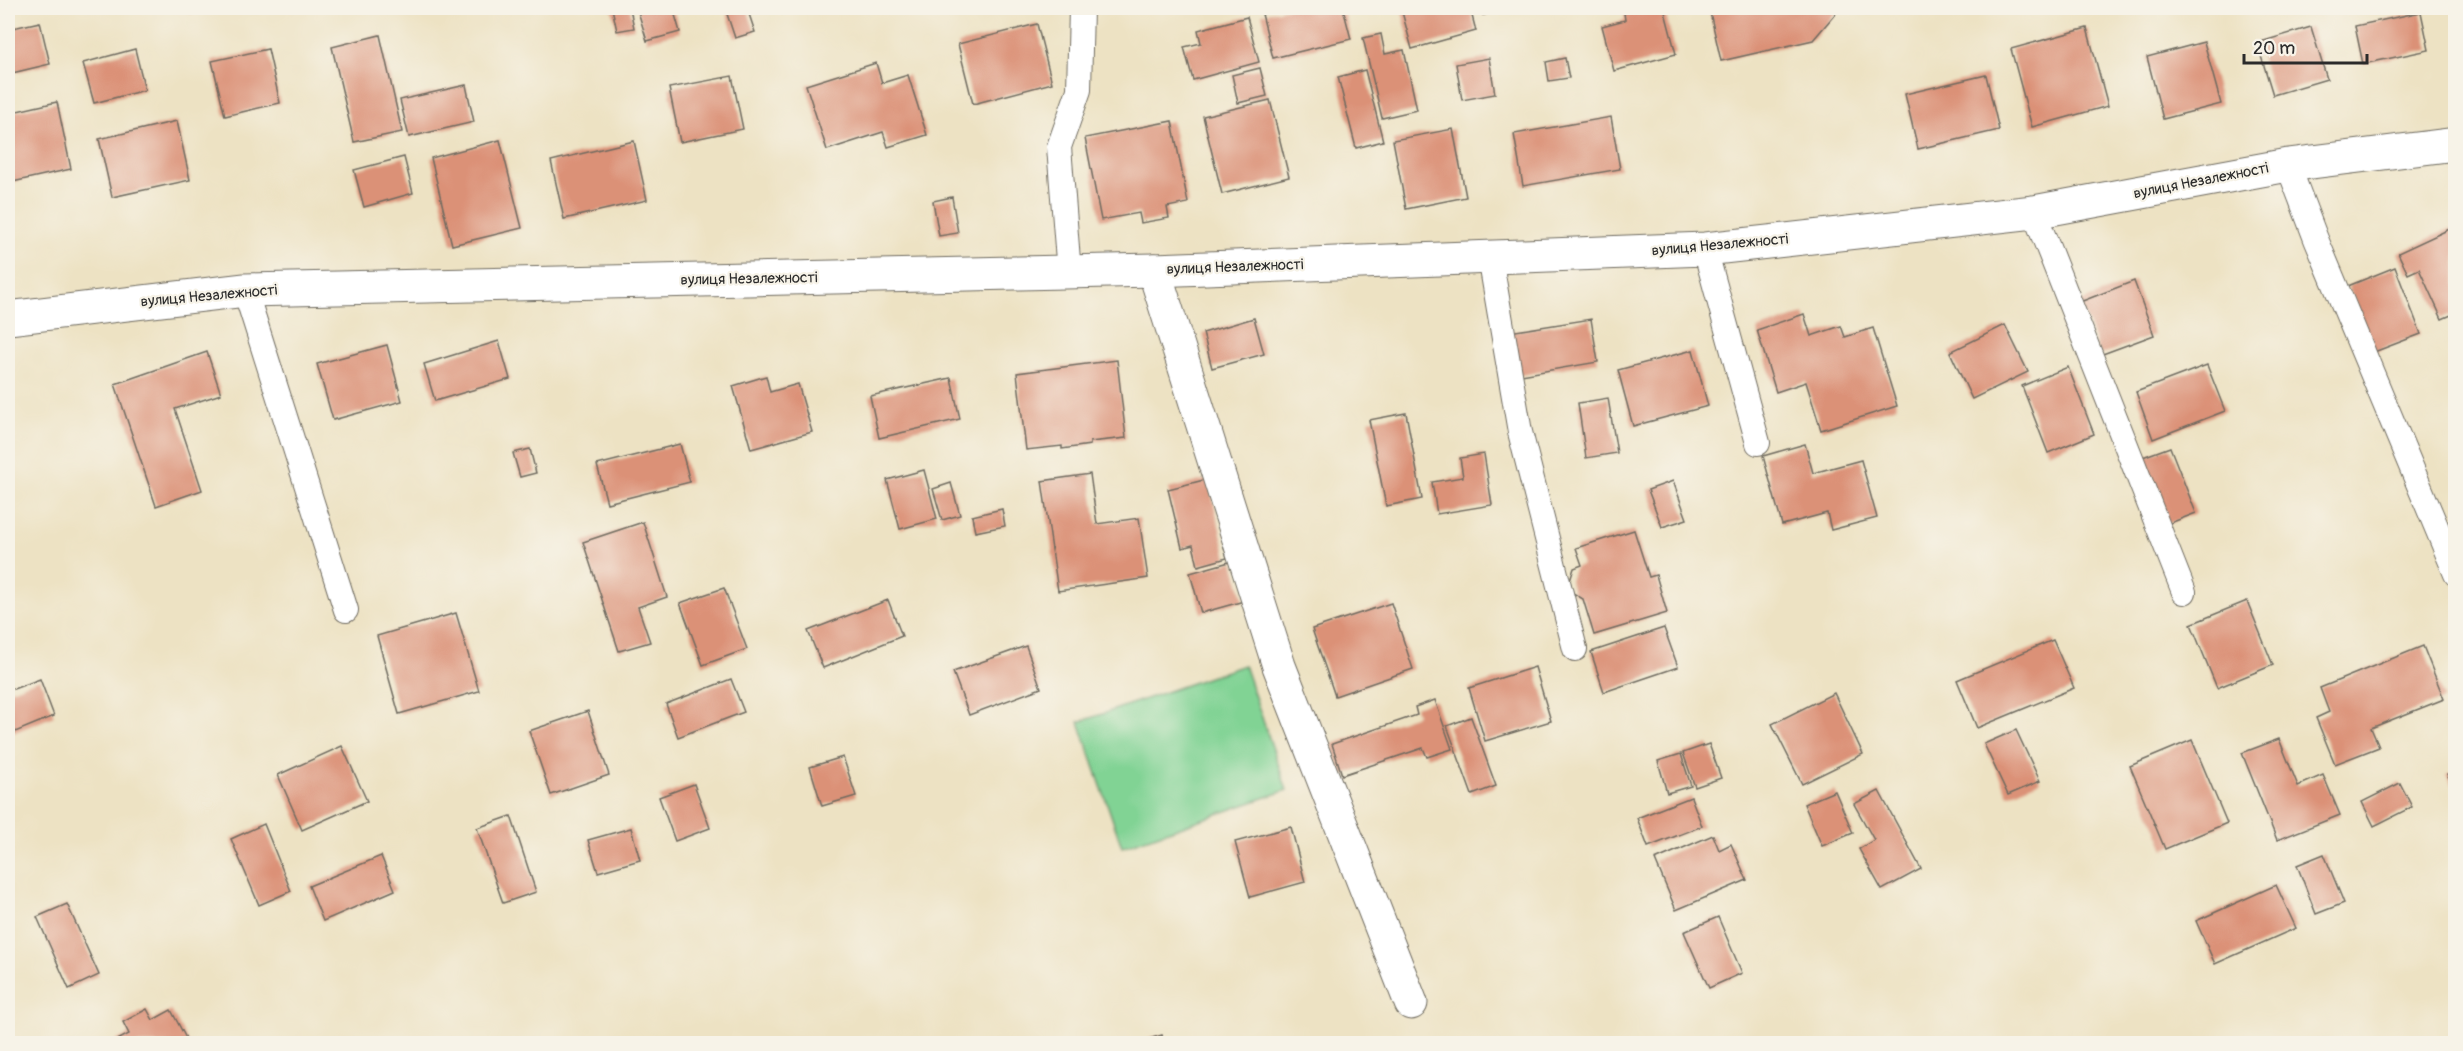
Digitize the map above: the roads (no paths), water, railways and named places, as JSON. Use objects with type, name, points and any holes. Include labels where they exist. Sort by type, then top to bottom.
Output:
[{"type":"street","name":"вулиця Незалежності","points":[[8,318],[245,290],[1069,273],[1705,249],[2034,212],[2288,165],[2456,144]]},
{"type":"street","points":[[1154,270],[1279,666],[1411,1004]]},
{"type":"lane","points":[[1069,273],[1059,147],[1079,90],[1081,8]]},
{"type":"lane","points":[[2288,165],[2316,239],[2456,574]]},
{"type":"lane","points":[[2034,212],[2184,592]]},
{"type":"lane","points":[[1705,249],[1758,443]]},
{"type":"lane","points":[[1490,257],[1520,432],[1575,649]]},
{"type":"lane","points":[[245,290],[346,610]]}]
